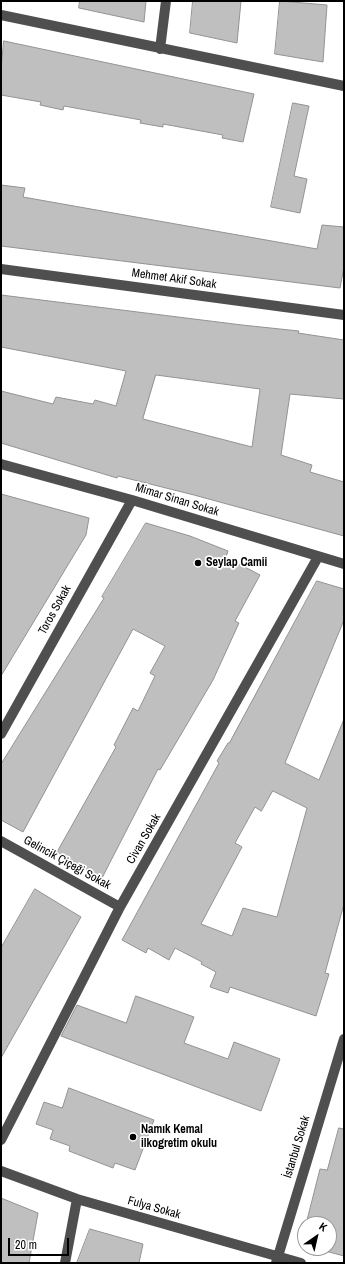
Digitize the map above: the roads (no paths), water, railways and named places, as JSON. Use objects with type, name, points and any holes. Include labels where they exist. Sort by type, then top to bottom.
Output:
[{"type":"street","points":[[160,50],[166,1]]},
{"type":"street","points":[[1,15],[160,50],[344,86]]},
{"type":"street","name":"Mehmet Akif Sokak","points":[[1,269],[344,315]]},
{"type":"street","name":"Mimar Sinan Sokak","points":[[1,464],[132,500],[344,564]]},
{"type":"street","name":"Toros Sokak","points":[[1,734],[132,500]]},
{"type":"street","name":"Civan Sokak","points":[[1,1140],[120,907],[318,557]]},
{"type":"street","name":"Gelincik Çiçeği Sokak","points":[[1,842],[120,907]]},
{"type":"street","name":"İstanbul Sokak","points":[[277,1260],[344,1038]]},
{"type":"street","name":"Fulya Sokak","points":[[1,1171],[77,1199],[277,1260],[301,1263]]},
{"type":"street","points":[[65,1263],[77,1199]]},
{"type":"place","name":"Seylap Camii","points":[[198,563]]},
{"type":"place","name":"Namık Kemal ilkogretim okulu","points":[[133,1137]]}]
